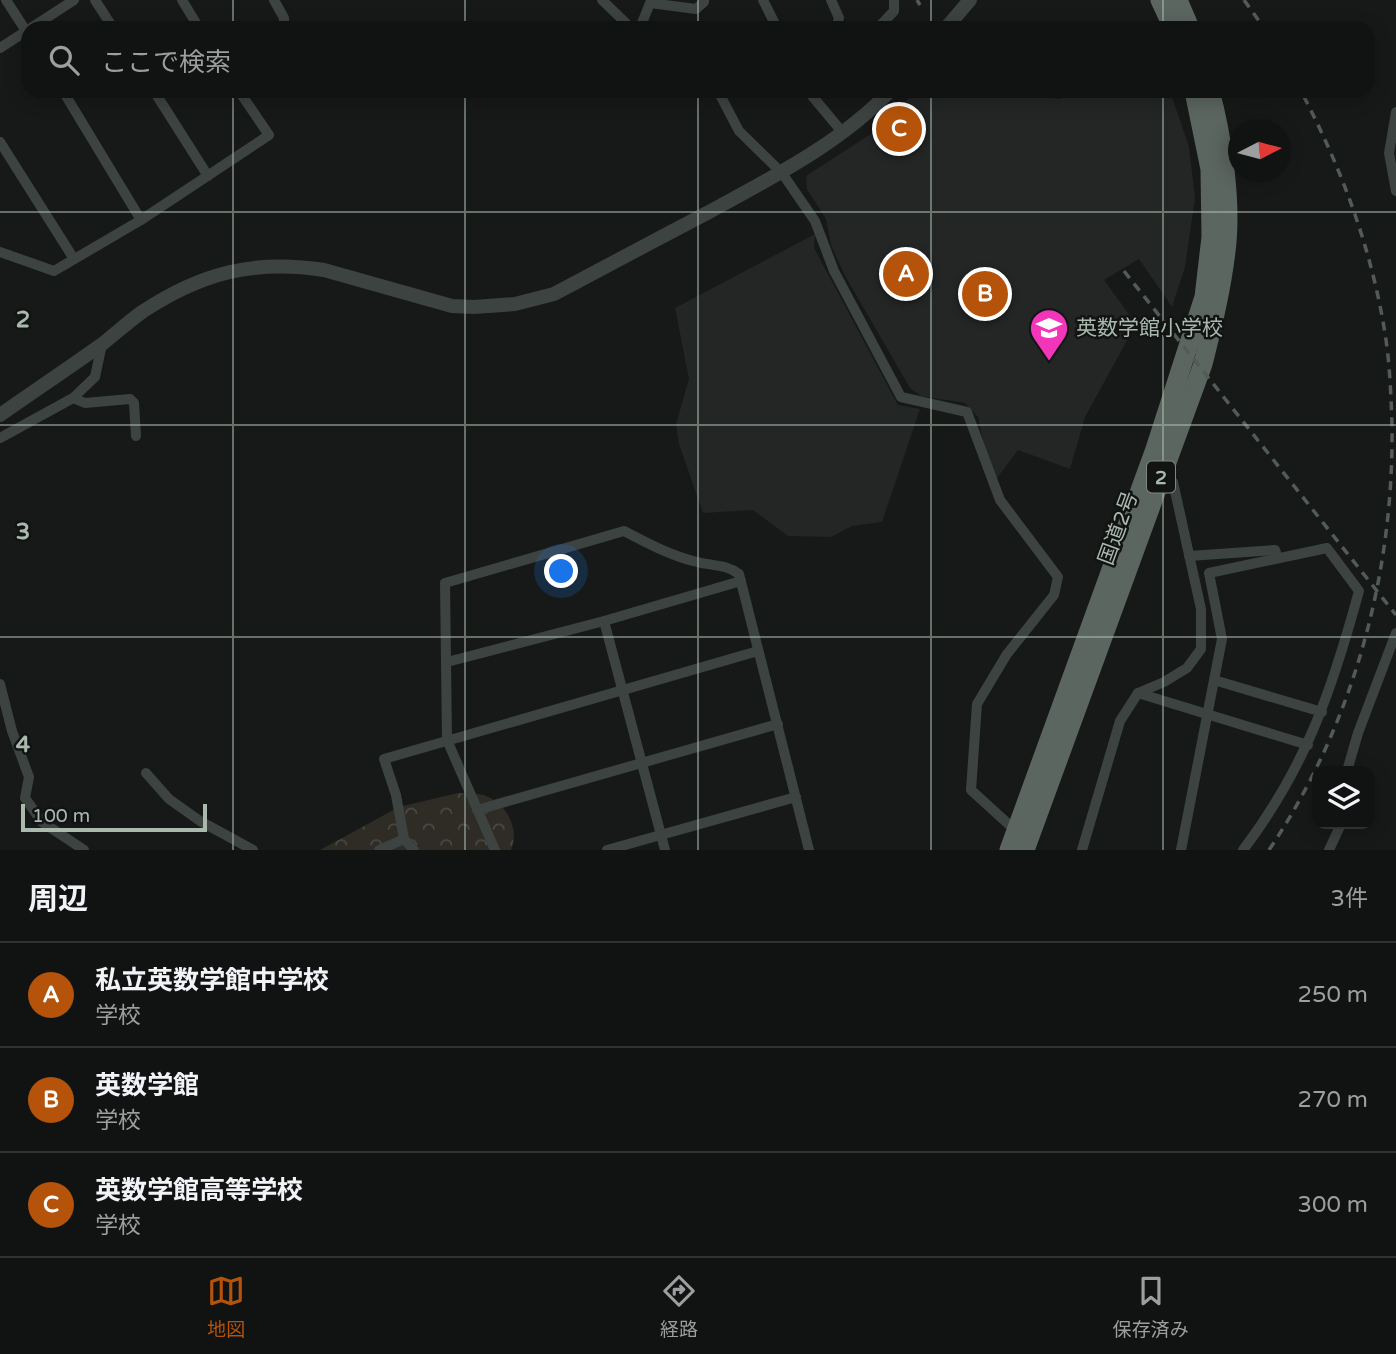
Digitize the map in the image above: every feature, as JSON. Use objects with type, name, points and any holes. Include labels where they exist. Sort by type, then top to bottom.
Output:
[{"type":"highway","points":[[1160,0],[1170,21]]},
{"type":"highway","points":[[1178,0],[1187,21]]},
{"type":"highway","name":"国道2号","points":[[1021,846],[1204,297],[1211,237],[1210,169],[1195,98]]},
{"type":"highway","name":"国道2号","points":[[1021,846],[1203,365],[1219,301],[1226,251],[1225,166],[1211,98]]},
{"type":"street","points":[[6,0],[21,21]]},
{"type":"street","points":[[43,21],[74,0]]},
{"type":"street","points":[[95,0],[108,21]]},
{"type":"street","points":[[182,0],[195,21]]},
{"type":"street","points":[[274,0],[284,21]]},
{"type":"street","points":[[603,0],[624,21]]},
{"type":"street","points":[[643,21],[650,4],[696,9],[704,0]]},
{"type":"street","points":[[763,0],[774,21]]},
{"type":"street","points":[[831,0],[839,21]]},
{"type":"street","points":[[884,21],[894,10],[894,0]]},
{"type":"street","points":[[952,21],[970,0]]},
{"type":"street","points":[[0,48],[21,35]]},
{"type":"street","points":[[67,98],[141,219]]},
{"type":"street","points":[[158,98],[208,176]]},
{"type":"street","points":[[0,251],[54,271],[141,219],[269,135],[244,98]]},
{"type":"street","points":[[722,98],[738,131],[782,173],[815,220],[834,271],[901,397],[967,412],[1000,500],[1058,577],[1054,594],[1007,654],[977,704],[971,790],[1021,846]]},
{"type":"street","points":[[814,98],[843,133]]},
{"type":"street","points":[[0,415],[102,344],[141,313],[187,287],[238,269],[305,267],[324,270],[452,306],[474,307],[528,301],[554,294],[782,173],[843,133],[883,98]]},
{"type":"street","points":[[1396,112],[1389,153],[1396,191]]},
{"type":"street","points":[[0,142],[74,260]]},
{"type":"street","points":[[0,438],[72,398],[95,377],[102,344]]},
{"type":"street","points":[[72,398],[85,403],[130,399],[134,403],[136,436]]},
{"type":"street","points":[[1082,850],[1120,721],[1139,693],[1187,668],[1201,649],[1201,609],[1173,482],[1162,473]]},
{"type":"street","points":[[495,850],[447,740],[445,583],[624,531],[663,551],[696,562],[730,567],[739,574],[809,850]]},
{"type":"street","points":[[1181,850],[1222,639],[1209,573],[1327,548],[1359,591],[1342,654],[1308,745],[1267,818],[1243,850]]},
{"type":"street","points":[[1189,556],[1275,550],[1278,558]]},
{"type":"street","points":[[447,662],[604,621],[741,581]]},
{"type":"street","points":[[604,621],[665,850]]},
{"type":"street","points":[[1348,766],[1358,733],[1396,633]]},
{"type":"street","points":[[414,850],[404,839],[396,795],[384,759],[758,651]]},
{"type":"street","points":[[1214,680],[1322,712]]},
{"type":"street","points":[[0,684],[12,731],[29,777],[25,798],[42,822],[80,849]]},
{"type":"street","points":[[1139,693],[1308,745]]},
{"type":"street","points":[[477,810],[778,724]]},
{"type":"street","points":[[146,773],[169,799],[200,821],[253,850]]},
{"type":"street","points":[[607,850],[796,797]]},
{"type":"street","points":[[1329,850],[1339,829]]},
{"type":"street","points":[[380,850],[404,839]]},
{"type":"shaded area","points":[[909,98],[1172,98],[1189,147],[1195,198],[1185,267],[1172,307],[1139,259],[1104,280],[1136,324],[1085,417],[1070,469],[1018,450],[997,478],[985,451],[978,417],[965,403],[921,396],[910,388],[844,274],[831,245],[826,219],[807,189],[806,176],[874,132]]},
{"type":"shaded area","points":[[815,234],[814,248],[898,405],[920,409],[882,522],[852,526],[831,537],[788,536],[753,510],[703,513],[679,444],[676,424],[689,379],[675,308]]},
{"type":"green space","points":[[458,793],[483,795],[506,811],[513,826],[511,850],[320,850],[399,807]]},
{"type":"railway","points":[[917,0],[920,5]]},
{"type":"railway","points":[[1244,0],[1259,21]]},
{"type":"railway","points":[[1269,850],[1324,752],[1363,647],[1376,592],[1391,481],[1392,425],[1388,361],[1373,275],[1354,212],[1330,150],[1305,98]]},
{"type":"railway","points":[[1124,271],[1396,615]]},
{"type":"place","name":"英数学館高等学校","points":[[899,129]]},
{"type":"place","name":"私立英数学館中学校","points":[[906,274]]},
{"type":"place","name":"英数学館","points":[[985,294]]},
{"type":"place","name":"英数学館小学校","points":[[1049,362]]}]
